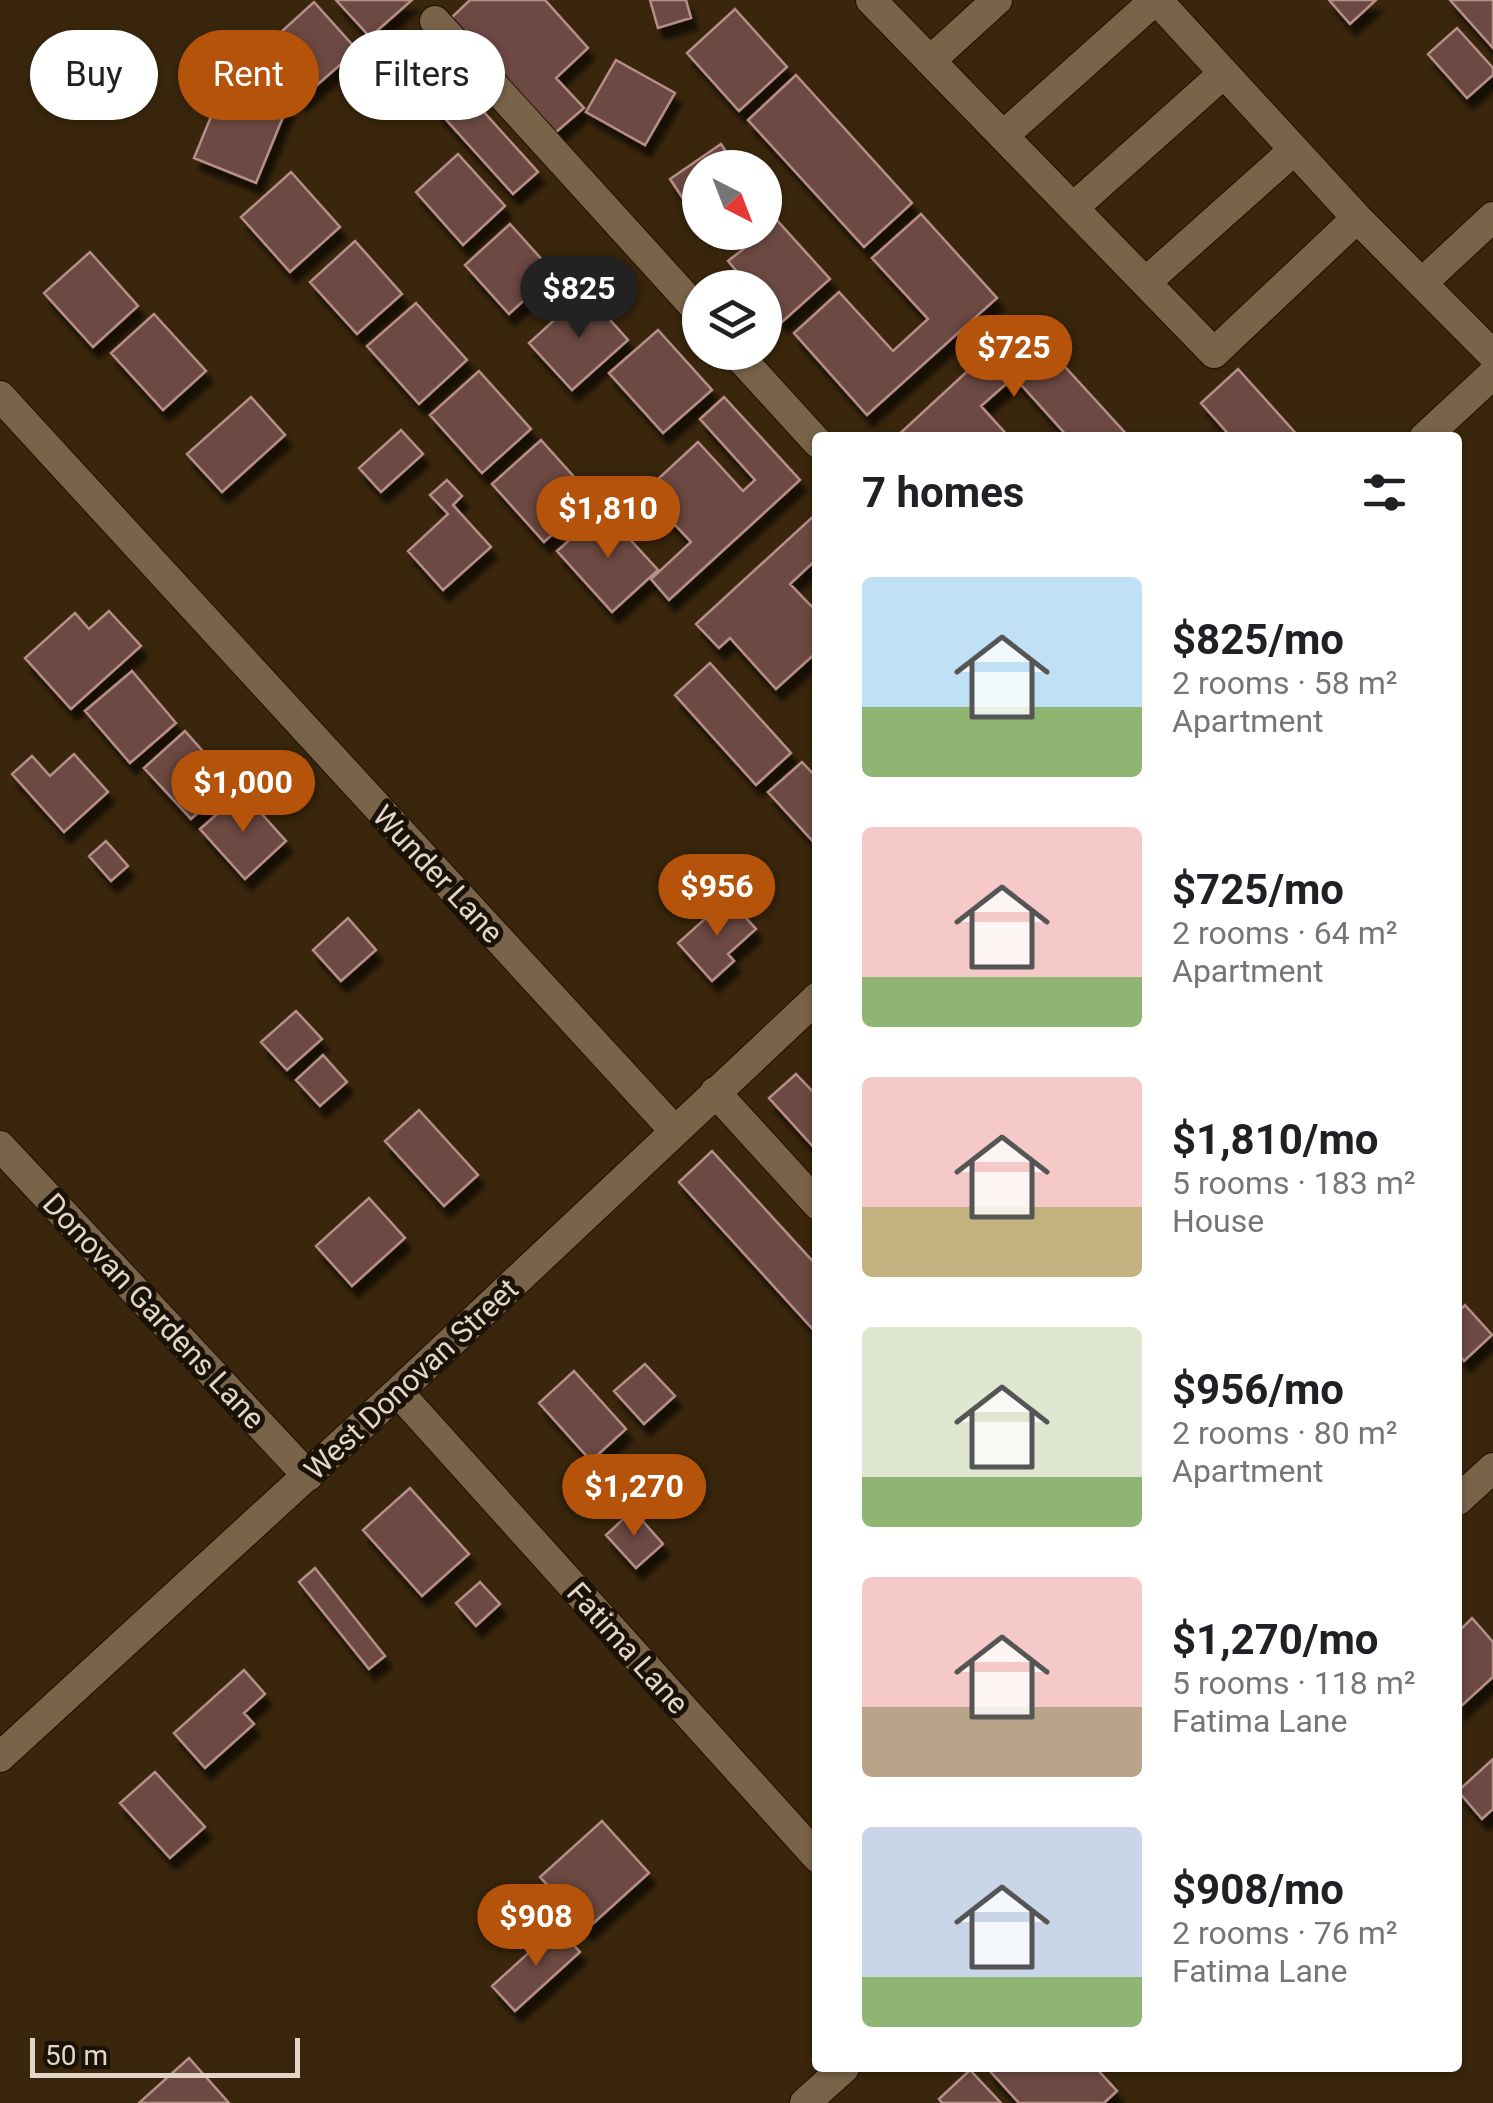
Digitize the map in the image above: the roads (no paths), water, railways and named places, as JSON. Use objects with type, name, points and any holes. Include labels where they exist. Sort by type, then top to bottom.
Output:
[{"type":"street","points":[[871,0],[1214,353],[1357,218]]},
{"type":"street","points":[[930,61],[998,0]]},
{"type":"street","points":[[1003,136],[1156,0],[1357,218],[1493,355]]},
{"type":"street","points":[[434,21],[682,293]]},
{"type":"street","points":[[1073,208],[1224,73]]},
{"type":"street","points":[[1146,282],[1294,150]]},
{"type":"street","points":[[1422,283],[1493,217]]},
{"type":"street","points":[[752,370],[812,437]]},
{"type":"street","points":[[1430,432],[1493,374]]},
{"type":"street","name":"Wunder Lane","points":[[0,396],[674,1130]]},
{"type":"street","name":"West Donovan Street","points":[[0,1757],[308,1476],[812,1003]]},
{"type":"street","points":[[715,1092],[812,1198]]},
{"type":"street","name":"Donovan Gardens Lane","points":[[0,1146],[308,1476]]},
{"type":"street","name":"Fatima Lane","points":[[398,1392],[812,1851]]},
{"type":"street","points":[[1462,1496],[1493,1468]]},
{"type":"street","points":[[805,2103],[840,2072]]}]
